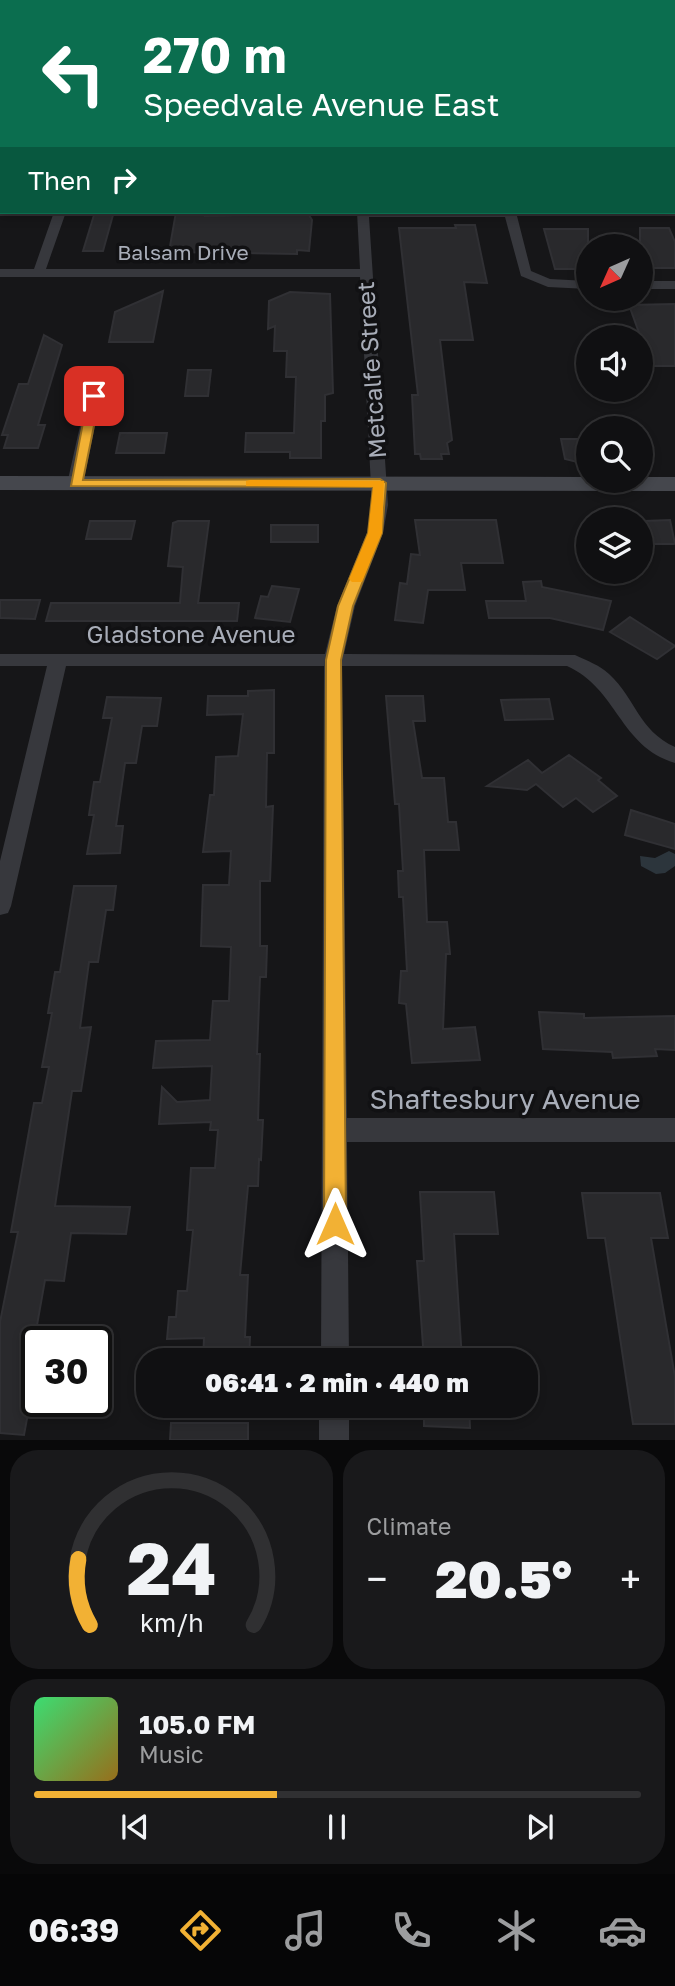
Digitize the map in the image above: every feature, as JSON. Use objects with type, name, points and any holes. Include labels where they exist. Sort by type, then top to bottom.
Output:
[{"type":"main road","points":[[0,483],[675,484]]},
{"type":"street","points":[[616,0],[675,0]]},
{"type":"street","points":[[38,272],[59,214]]},
{"type":"street","name":"Metcalfe Street","points":[[335,1348],[333,660],[346,606],[375,533],[380,483],[363,214]]},
{"type":"street","points":[[510,214],[525,273],[548,284],[576,285]]},
{"type":"street","name":"Balsam Drive","points":[[0,273],[366,273]]},
{"type":"street","points":[[653,285],[675,285]]},
{"type":"street","points":[[75,484],[94,396],[119,377]]},
{"type":"street","name":"Gladstone Avenue","points":[[0,660],[569,660],[594,669],[605,679],[636,733],[649,744],[675,756]]},
{"type":"street","points":[[0,906],[4,869],[58,660]]},
{"type":"street","name":"Shaftesbury Avenue","points":[[335,1130],[675,1130]]},
{"type":"street","points":[[334,1418],[334,1440]]},
{"type":"shaded area","points":[[669,851],[675,854],[675,866],[665,873],[656,874],[641,866],[640,856],[655,858]]},
{"type":"building","points":[[176,214],[290,214],[309,215],[312,220],[309,251],[297,250],[297,254],[169,252]]},
{"type":"building","points":[[94,215],[113,215],[103,251],[83,251]]},
{"type":"building","points":[[455,225],[475,225],[487,283],[464,282],[473,340],[440,340],[452,440],[447,443],[449,454],[441,454],[442,459],[421,459],[420,454],[415,454],[412,395],[418,395],[399,228],[456,228]]},
{"type":"building","points":[[640,228],[669,228],[675,242],[675,268],[653,268],[653,234],[640,234]]},
{"type":"building","points":[[544,229],[588,229],[588,234],[576,234],[576,269],[555,269]]},
{"type":"building","points":[[163,291],[153,342],[109,342],[115,312]]},
{"type":"building","points":[[290,292],[330,294],[333,393],[325,395],[325,421],[321,421],[321,458],[290,458],[290,452],[245,452],[246,433],[294,433],[296,377],[286,377],[287,351],[274,351],[275,326],[268,329],[269,301]]},
{"type":"building","points":[[653,304],[675,304],[675,366],[653,366],[653,325],[636,325],[632,312],[653,312]]},
{"type":"building","points":[[44,335],[62,345],[38,425],[45,425],[38,448],[4,448],[8,435],[2,435],[19,384],[28,384]]},
{"type":"building","points":[[188,370],[211,370],[208,396],[185,396]]},
{"type":"building","points":[[120,433],[167,433],[164,453],[116,453]]},
{"type":"building","points":[[561,439],[576,439],[576,462],[565,459]]},
{"type":"building","points":[[415,520],[496,520],[503,563],[461,563],[465,590],[428,590],[423,623],[395,620],[400,583],[407,584],[411,554],[420,555]]},
{"type":"building","points":[[670,520],[675,544],[653,544],[653,521]]},
{"type":"building","points":[[90,521],[135,521],[131,539],[86,539]]},
{"type":"building","points":[[209,521],[198,603],[239,603],[237,621],[46,621],[51,603],[180,603],[183,567],[168,566],[173,523]]},
{"type":"building","points":[[271,525],[318,525],[318,542],[271,542]]},
{"type":"building","points":[[541,581],[542,587],[611,601],[603,630],[550,618],[489,618],[486,601],[526,601],[523,582]]},
{"type":"building","points":[[272,586],[299,589],[290,622],[255,618],[261,596],[268,597]]},
{"type":"building","points":[[0,600],[40,600],[35,619],[0,618]]},
{"type":"building","points":[[630,617],[675,646],[657,659],[610,632]]},
{"type":"building","points":[[274,690],[274,753],[267,753],[266,807],[273,806],[270,881],[260,881],[260,946],[267,946],[266,977],[260,977],[257,1054],[260,1054],[258,1120],[263,1120],[261,1160],[259,1159],[258,1186],[248,1186],[240,1275],[248,1275],[245,1337],[250,1337],[250,1348],[204,1348],[204,1338],[167,1339],[169,1317],[176,1317],[178,1291],[187,1291],[193,1230],[187,1230],[191,1168],[215,1168],[218,1130],[210,1130],[211,1122],[159,1124],[162,1087],[177,1102],[210,1100],[212,1066],[153,1068],[156,1041],[210,1040],[213,1001],[229,1001],[231,947],[201,946],[203,885],[229,885],[231,851],[203,852],[210,795],[214,795],[216,757],[238,756],[243,714],[207,715],[208,696],[248,696],[248,691]]},
{"type":"building","points":[[386,696],[423,696],[425,721],[413,721],[422,778],[444,778],[448,822],[456,822],[459,850],[424,850],[427,922],[447,922],[450,954],[446,954],[443,1029],[475,1027],[480,1060],[412,1063],[406,1004],[399,1003],[401,971],[407,971],[403,897],[399,897],[398,871],[403,871],[399,804],[395,804]]},
{"type":"building","points":[[107,697],[161,698],[157,726],[142,726],[136,763],[125,763],[116,826],[123,826],[120,853],[87,854],[94,815],[89,815],[94,782],[100,782],[112,718],[103,718]]},
{"type":"building","points":[[549,699],[553,719],[505,720],[501,700]]},
{"type":"building","points":[[569,755],[601,778],[598,780],[617,796],[593,812],[576,798],[563,807],[536,784],[527,790],[487,786],[528,760],[542,773]]},
{"type":"building","points":[[631,810],[675,824],[675,849],[625,835]]},
{"type":"building","points":[[74,886],[116,886],[113,910],[106,910],[98,962],[89,962],[80,1028],[91,1027],[81,1091],[72,1091],[55,1206],[130,1207],[126,1234],[71,1233],[64,1281],[45,1280],[37,1326],[21,1326],[21,1417],[27,1417],[24,1435],[0,1433],[0,1322],[18,1232],[11,1232],[34,1103],[42,1103],[49,1067],[42,1067],[52,1013],[48,1013],[55,972],[60,972]]},
{"type":"building","points":[[539,1012],[584,1014],[584,1018],[675,1016],[675,1050],[655,1049],[657,1056],[613,1058],[612,1052],[543,1049]]},
{"type":"building","points":[[420,1192],[494,1192],[498,1234],[454,1234],[461,1348],[423,1348],[417,1261],[424,1261]]},
{"type":"building","points":[[582,1193],[660,1193],[668,1238],[651,1238],[675,1377],[675,1424],[633,1424],[605,1238],[588,1238]]},
{"type":"building","points":[[424,1418],[470,1418],[470,1428],[424,1426]]},
{"type":"building","points":[[171,1423],[248,1423],[248,1440],[170,1440]]},
{"type":"slow traffic","points":[[250,484],[380,483],[380,505],[375,533],[357,579]]},
{"type":"route","points":[[94,396],[75,484],[380,483],[380,505],[375,533],[346,606],[333,660],[335,1224]]}]
